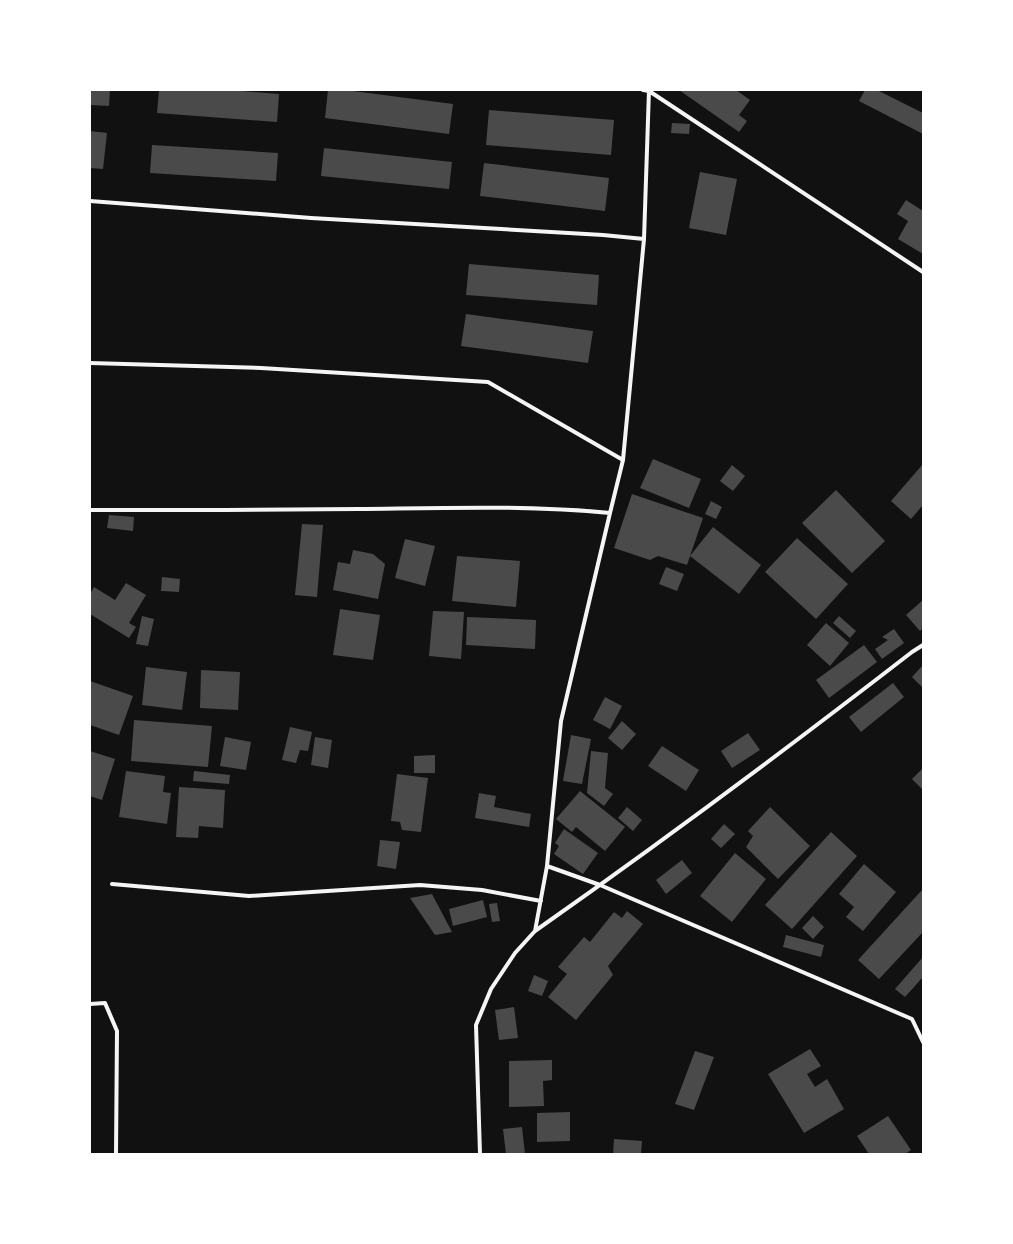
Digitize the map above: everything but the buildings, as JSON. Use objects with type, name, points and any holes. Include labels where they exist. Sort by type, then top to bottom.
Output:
[{"type":"street","points":[[643,90],[649,90],[923,272]]},
{"type":"street","points":[[535,931],[547,866],[561,721],[622,460],[644,239],[649,90]]},
{"type":"street","points":[[90,201],[311,218],[603,235],[644,239]]},
{"type":"street","points":[[90,363],[261,368],[488,382],[622,460]]},
{"type":"street","points":[[90,510],[252,511],[454,508],[576,510],[610,513]]},
{"type":"street","points":[[480,1154],[476,1026],[491,989],[515,953],[535,931],[600,886],[704,810],[923,645]]},
{"type":"street","points":[[547,866],[600,886],[912,1019],[923,1042]]},
{"type":"street","points":[[112,884],[250,896],[420,885],[482,890],[541,902]]},
{"type":"street","points":[[90,1004],[105,1003],[117,1031],[116,1154]]}]
